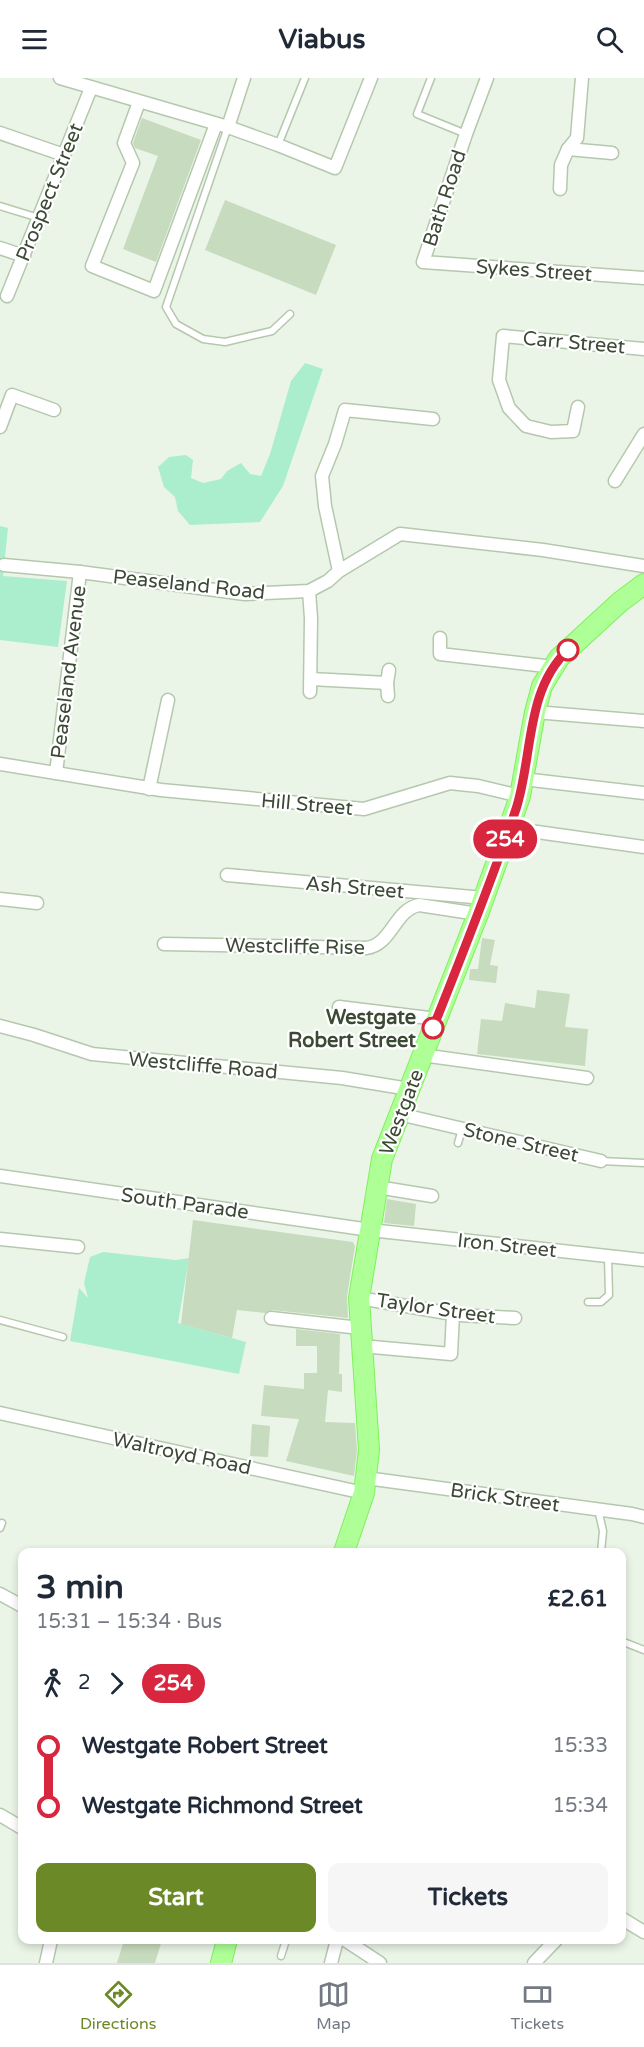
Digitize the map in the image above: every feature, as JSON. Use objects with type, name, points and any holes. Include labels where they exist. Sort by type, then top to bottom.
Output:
[{"type":"main road","name":"Westgate","points":[[346,1548],[365,1485],[369,1450],[358,1298],[382,1159],[509,828],[521,788],[543,686],[559,658],[620,602],[644,584]]},
{"type":"main road","points":[[221,1963],[226,1944]]},
{"type":"street","points":[[60,78],[222,126],[335,168],[371,78]]},
{"type":"street","points":[[139,102],[124,142],[133,163],[92,266],[154,291],[244,78]]},
{"type":"street","name":"Bath Road","points":[[423,262],[487,78]]},
{"type":"street","points":[[560,189],[561,165],[568,149],[577,138],[582,78]]},
{"type":"street","name":"Prospect Street","points":[[4,295],[24,256],[91,88]]},
{"type":"street","points":[[0,133],[64,155]]},
{"type":"street","points":[[568,149],[612,153]]},
{"type":"street","points":[[0,248],[24,256]]},
{"type":"street","name":"Sykes Street","points":[[423,262],[644,278]]},
{"type":"street","name":"Carr Street","points":[[578,407],[573,431],[551,432],[526,426],[509,408],[499,380],[503,336],[644,349]]},
{"type":"street","points":[[0,427],[12,395],[54,410]]},
{"type":"street","points":[[339,571],[324,506],[322,476],[345,410],[433,419]]},
{"type":"street","points":[[615,481],[644,434]]},
{"type":"street","name":"Peaseland Road","points":[[4,565],[80,572],[245,594],[309,591],[328,582],[339,571],[400,534],[543,550],[644,566]]},
{"type":"street","name":"Peaseland Avenue","points":[[56,773],[80,572]]},
{"type":"street","points":[[309,591],[310,685],[387,690],[389,670]]},
{"type":"street","points":[[440,638],[440,654],[554,667]]},
{"type":"street","points":[[155,790],[168,700]]},
{"type":"street","points":[[536,712],[644,721]]},
{"type":"street","name":"Hill Street","points":[[0,764],[155,790],[364,809],[450,783],[644,793]]},
{"type":"street","points":[[509,828],[644,847]]},
{"type":"street","name":"Ash Street","points":[[226,875],[481,906]]},
{"type":"street","points":[[0,899],[37,903]]},
{"type":"street","name":"Westcliffe Rise","points":[[164,944],[375,947],[382,942],[405,911],[412,906],[481,906]]},
{"type":"street","points":[[339,1007],[437,1018]]},
{"type":"street","name":"Westcliffe Road","points":[[0,1026],[92,1054],[342,1078],[409,1089]]},
{"type":"street","points":[[422,1055],[587,1078]]},
{"type":"street","name":"Stone Street","points":[[399,1114],[601,1161]]},
{"type":"street","name":"South Parade","points":[[0,1176],[370,1230]]},
{"type":"street","points":[[377,1187],[432,1196]]},
{"type":"street","name":"Iron Street","points":[[370,1230],[644,1260]]},
{"type":"street","points":[[0,1239],[78,1247]]},
{"type":"street","name":"Taylor Street","points":[[358,1298],[453,1314],[514,1318]]},
{"type":"street","points":[[272,1318],[451,1354],[453,1314]]},
{"type":"street","name":"Waltroyd Road","points":[[0,1413],[365,1485]]},
{"type":"street","name":"Brick Street","points":[[365,1485],[598,1509],[644,1517]]},
{"type":"street","points":[[0,1594],[18,1604]]},
{"type":"street","points":[[0,1815],[18,1826]]},
{"type":"street","points":[[626,1921],[644,1932]]},
{"type":"street","points":[[46,1963],[50,1944]]},
{"type":"street","points":[[331,1963],[336,1944]]},
{"type":"street","points":[[351,1944],[380,1963]]},
{"type":"street","points":[[534,1963],[552,1944]]},
{"type":"lane","points":[[278,145],[305,78]]},
{"type":"lane","points":[[430,78],[417,114],[466,134]]},
{"type":"lane","points":[[222,126],[166,308],[176,324],[203,339],[225,342],[272,331],[290,314]]},
{"type":"lane","points":[[0,206],[39,218]]},
{"type":"lane","points":[[458,1143],[462,1129]]},
{"type":"lane","name":"Stone Street","points":[[601,1161],[644,1163]]},
{"type":"lane","points":[[588,1302],[601,1302],[609,1295],[608,1256]]},
{"type":"lane","points":[[0,1320],[63,1337]]},
{"type":"lane","points":[[598,1509],[603,1531],[601,1548]]},
{"type":"lane","points":[[626,1643],[644,1650]]},
{"type":"lane","points":[[281,1956],[285,1944]]},
{"type":"green space","points":[[305,363],[323,369],[283,486],[260,522],[190,525],[178,511],[175,497],[164,487],[158,467],[169,457],[186,455],[193,460],[191,478],[203,483],[221,479],[227,471],[241,463],[250,474],[261,476],[270,454],[291,381]]},
{"type":"green space","points":[[0,526],[8,528],[3,576],[67,581],[58,647],[0,640]]},
{"type":"green space","points":[[103,1252],[176,1260],[189,1258],[178,1323],[246,1342],[239,1374],[70,1341],[79,1288],[88,1298],[84,1283],[90,1257]]},
{"type":"building","points":[[142,118],[201,140],[156,262],[123,249],[158,156],[135,148],[133,143]]},
{"type":"building","points":[[225,200],[336,245],[316,295],[205,250]]},
{"type":"building","points":[[482,938],[495,940],[490,965],[498,966],[496,983],[469,980],[470,969],[478,969]]},
{"type":"building","points":[[537,990],[570,994],[565,1027],[588,1029],[585,1066],[477,1054],[481,1019],[502,1021],[505,1003],[535,1008]]},
{"type":"building","points":[[387,1199],[416,1204],[414,1226],[384,1223]]},
{"type":"building","points":[[193,1220],[353,1242],[355,1246],[347,1296],[348,1318],[272,1310],[265,1313],[237,1310],[232,1338],[181,1324]]},
{"type":"building","points":[[296,1329],[340,1334],[339,1374],[342,1374],[342,1392],[328,1390],[325,1422],[355,1423],[357,1450],[354,1476],[286,1461],[299,1419],[261,1416],[264,1385],[304,1389],[304,1373],[317,1373],[317,1346],[296,1346]]},
{"type":"building","points":[[252,1424],[270,1426],[268,1457],[250,1456]]},
{"type":"building","points":[[123,1944],[161,1944],[155,1963],[117,1963]]},
{"type":"bus line","name":"254","points":[[433,1028],[478,914],[520,796],[543,686],[559,658],[568,650]]},
{"type":"place","name":"Westgate Robert Street","points":[[433,1028]]}]
